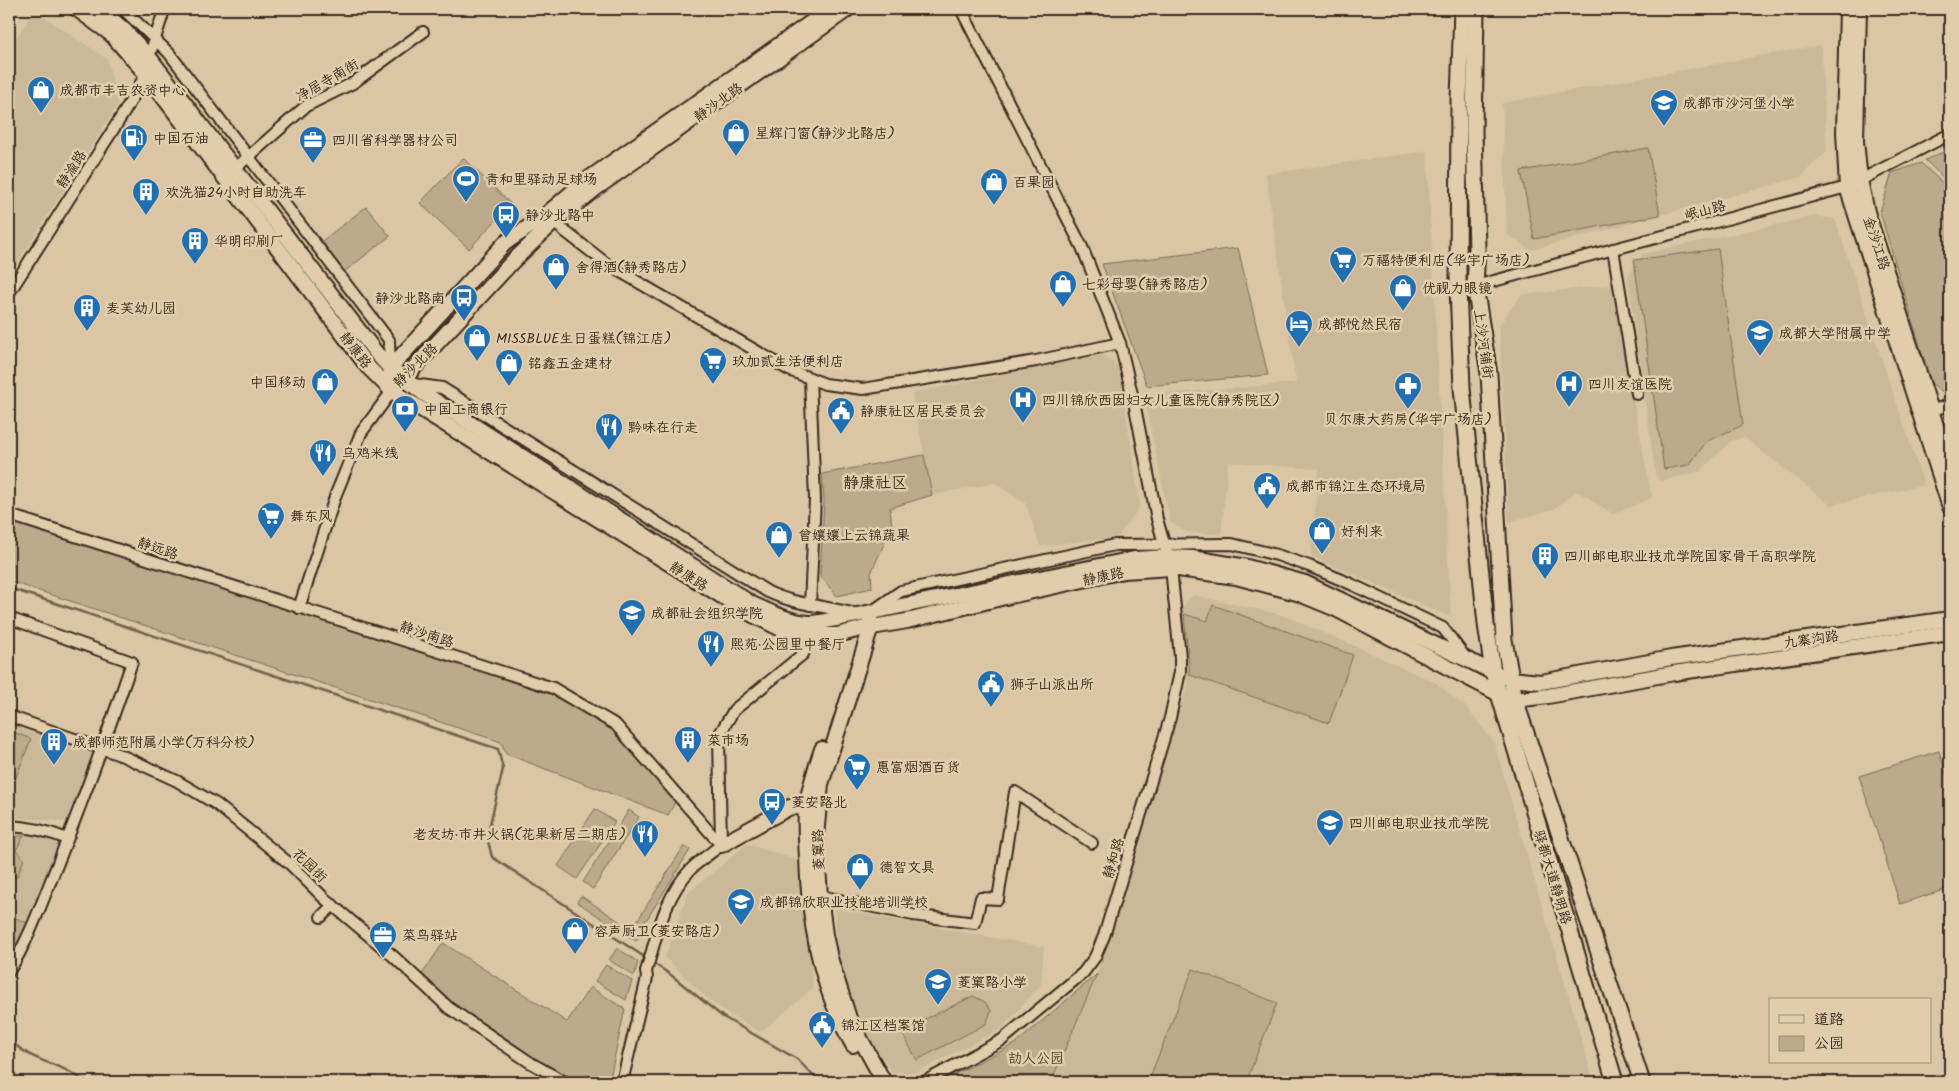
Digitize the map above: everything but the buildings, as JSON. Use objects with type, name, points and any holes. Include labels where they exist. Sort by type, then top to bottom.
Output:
[{"type":"main road","name":"静康路","points":[[77,9],[110,34],[146,74],[231,173],[390,368],[407,381],[752,604],[775,615],[810,623],[866,619],[907,621],[1124,571],[1168,557],[1192,558],[1247,567],[1305,583],[1511,679]]},
{"type":"main road","name":"静康路","points":[[100,9],[125,31],[149,57],[368,367],[392,391],[749,613],[781,629],[811,635],[837,635],[866,619]]},
{"type":"main road","name":"静沙北路","points":[[830,9],[584,182],[549,218],[407,381],[392,391],[390,368],[505,244],[549,218],[594,189],[848,9]]},
{"type":"main road","name":"上沙河铺街","points":[[1462,9],[1459,99],[1458,288],[1462,388],[1486,624],[1493,672]]},
{"type":"main road","name":"上沙河铺街","points":[[1476,9],[1474,131],[1477,250],[1475,286],[1489,374],[1504,640],[1511,679]]},
{"type":"main road","points":[[1847,9],[1844,132],[1847,187],[1926,412]]},
{"type":"main road","name":"金沙江路","points":[[1859,9],[1856,141],[1860,180],[1867,212],[1926,412],[1950,507]]},
{"type":"main road","name":"金沙江路","points":[[1926,412],[1950,469]]},
{"type":"main road","name":"静康路","points":[[1168,557],[1297,593],[1336,609],[1499,694],[1516,700]]},
{"type":"main road","name":"菱窠路","points":[[866,619],[813,778],[808,885],[814,934],[826,986],[843,1028],[874,1082]]},
{"type":"main road","name":"九寨沟路","points":[[1511,679],[1541,682],[1671,658],[1950,619]]},
{"type":"main road","name":"九寨沟路","points":[[1516,700],[1674,673],[1950,633]]},
{"type":"main road","name":"驿都大道静明路","points":[[1493,672],[1615,1082]]},
{"type":"main road","name":"驿都大道静明路","points":[[1511,679],[1516,700],[1642,1082]]},
{"type":"main road","points":[[721,845],[790,807],[813,808]]},
{"type":"main road","name":"菱窠路","points":[[813,808],[820,896],[830,958],[849,1018],[884,1082]]},
{"type":"street","points":[[124,9],[169,53],[389,340],[390,368]]},
{"type":"street","name":"静渝路","points":[[9,293],[120,119],[146,74],[163,9]]},
{"type":"street","name":"静和路","points":[[924,1082],[1002,1040],[1084,973],[1095,957],[1104,936],[1170,718],[1177,689],[1180,658],[1168,557],[1157,519],[1135,407],[1120,343],[1082,247],[961,9]]},
{"type":"street","name":"净居寺南街","points":[[231,173],[306,106],[334,91],[353,84],[423,32]]},
{"type":"street","name":"岷山路","points":[[1458,288],[1475,286],[1847,187],[1950,134]]},
{"type":"street","points":[[549,218],[608,264],[789,370],[825,384],[863,389],[1036,361],[1120,343]]},
{"type":"street","points":[[1613,249],[1637,394]]},
{"type":"street","points":[[810,378],[816,499],[810,605]]},
{"type":"street","points":[[407,381],[442,388],[768,592],[785,600],[830,608],[866,619],[901,591],[1115,545],[1168,557],[1232,544],[1277,555],[1310,566],[1443,628],[1467,660]]},
{"type":"street","points":[[299,608],[336,494],[361,433],[392,391]]},
{"type":"street","points":[[1926,412],[1950,405]]},
{"type":"street","name":"静远路","points":[[9,514],[299,608]]},
{"type":"street","name":"静沙南路","points":[[299,608],[553,688],[616,725],[721,845]]},
{"type":"street","points":[[9,618],[132,662],[102,748],[36,918],[9,971]]},
{"type":"street","points":[[622,1082],[646,971],[660,922],[673,895],[691,870],[721,845],[719,735],[734,710],[803,654],[811,635]]},
{"type":"street","name":"花园街","points":[[9,716],[122,756],[177,781],[216,804],[290,864],[333,905],[393,956],[449,1008],[531,1063],[564,1082]]},
{"type":"street","points":[[820,896],[913,915],[975,923],[981,898],[998,899],[1015,792],[1092,843]]},
{"type":"street","points":[[9,826],[34,828],[67,839]]},
{"type":"street","points":[[321,917],[333,905]]},
{"type":"shaded area","points":[[34,10],[107,59],[118,104],[9,276],[9,50]]},
{"type":"shaded area","name":"成都市沙河堡小学","points":[[1821,45],[1827,152],[1802,177],[1531,250],[1507,235],[1502,103]]},
{"type":"shaded area","points":[[1427,151],[1451,617],[1311,556],[1319,469],[1228,462],[1221,535],[1186,532],[1170,522],[1144,395],[1296,383],[1266,174]]},
{"type":"shaded area","name":"成都大学附属中学","points":[[1815,216],[1835,219],[1924,485],[1830,505],[1744,437],[1730,442],[1699,472],[1659,481],[1655,472],[1628,278],[1642,254]]},
{"type":"shaded area","name":"四川友谊医院","points":[[1611,285],[1652,498],[1613,514],[1577,491],[1554,509],[1509,522],[1499,326],[1521,295]]},
{"type":"shaded area","name":"四川锦欣西囡妇女儿童医院(静秀院区)","points":[[1102,355],[1119,367],[1140,506],[1118,537],[1040,546],[1026,504],[995,483],[932,495],[912,393]]},
{"type":"shaded area","name":"四川邮电职业技术学院","points":[[1193,595],[1282,615],[1436,683],[1467,708],[1494,743],[1594,1082],[1051,1082],[1097,974],[1188,685],[1177,613]]},
{"type":"shaded area","points":[[9,724],[96,754],[70,822],[9,817]]},
{"type":"shaded area","points":[[9,830],[25,830],[60,842],[27,923],[9,915]]},
{"type":"shaded area","name":"成都锦欣职业技能培训学校","points":[[747,844],[800,861],[813,988],[761,1032],[728,1014],[709,1000],[665,958],[688,893]]},
{"type":"shaded area","name":"菱窠路小学","points":[[835,909],[1044,947],[1041,985],[1002,1028],[918,1072],[892,1072],[866,1033],[837,958]]},
{"type":"green space","points":[[1648,148],[1660,215],[1534,239],[1521,171]]},
{"type":"green space","points":[[1950,149],[1950,184],[1925,160]]},
{"type":"green space","name":"青和里驿动足球场","points":[[463,158],[511,204],[469,249],[420,203]]},
{"type":"green space","points":[[1921,163],[1950,190],[1950,396],[1931,383],[1880,212],[1892,173]]},
{"type":"green space","points":[[366,207],[390,236],[344,272],[322,241]]},
{"type":"green space","points":[[1238,248],[1268,375],[1147,386],[1102,264]]},
{"type":"green space","points":[[1718,249],[1743,425],[1707,441],[1689,465],[1664,469],[1634,260]]},
{"type":"green space","points":[[924,455],[932,495],[890,508],[892,526],[871,573],[872,588],[837,596],[820,576],[824,500],[822,474]]},
{"type":"green space","points":[[9,519],[552,693],[612,729],[676,801],[668,815],[506,754],[501,742],[9,581]]},
{"type":"green space","points":[[1213,605],[1353,655],[1329,723],[1190,675],[1184,614],[1207,621]]},
{"type":"green space","points":[[16,733],[31,739],[15,780],[11,777],[9,754],[13,745],[12,738]]},
{"type":"green space","points":[[1939,751],[1950,786],[1950,888],[1900,904],[1859,776]]},
{"type":"green space","points":[[595,809],[615,822],[577,879],[558,866]]},
{"type":"green space","points":[[629,810],[639,817],[593,889],[583,882]]},
{"type":"green space","points":[[9,836],[24,836],[16,850],[24,859],[17,877],[9,873]]},
{"type":"green space","points":[[684,846],[690,850],[642,927],[636,923]]},
{"type":"green space","points":[[581,896],[640,935],[636,941],[577,902]]},
{"type":"green space","points":[[9,915],[27,923],[13,951],[9,950]]},
{"type":"green space","points":[[443,943],[567,1022],[590,987],[625,1009],[609,1082],[574,1082],[533,1059],[453,1005],[421,976]]},
{"type":"green space","points":[[617,948],[638,962],[634,976],[609,960]]},
{"type":"green space","points":[[606,965],[632,981],[626,1000],[595,981]]},
{"type":"green space","points":[[1193,969],[1277,1003],[1246,1082],[1148,1082]]},
{"type":"green space","name":"劼人公园","points":[[1097,974],[1051,1082],[939,1082],[1015,1044]]},
{"type":"green space","points":[[973,996],[985,1002],[991,1011],[986,1024],[917,1060],[901,1031]]},
{"type":"waterway","points":[[9,588],[498,749],[503,769],[487,837],[492,857],[646,958]]},
{"type":"waterway","points":[[9,944],[11,947],[9,962]]},
{"type":"waterway","points":[[653,963],[723,1017],[797,1059],[819,1082]]},
{"type":"waterway","points":[[9,1038],[26,1053],[66,1070],[85,1082]]},
{"type":"place","name":"成都市丰吉农资中心","points":[[41,114]]},
{"type":"place","name":"成都市沙河堡小学","points":[[1664,127]]},
{"type":"place","name":"星辉门窗(静沙北路店)","points":[[736,157]]},
{"type":"place","name":"中国石油","points":[[134,162]]},
{"type":"place","name":"四川省科学器材公司","points":[[313,164]]},
{"type":"place","name":"青和里驿动足球场","points":[[466,203]]},
{"type":"place","name":"百果园","points":[[994,206]]},
{"type":"place","name":"欢洗猫24小时自助洗车","points":[[146,216]]},
{"type":"place","name":"静沙北路中","points":[[506,239]]},
{"type":"place","name":"华明印刷厂","points":[[195,265]]},
{"type":"place","name":"万福特便利店(华宇广场店)","points":[[1343,284]]},
{"type":"place","name":"舍得酒(静秀路店)","points":[[556,291]]},
{"type":"place","name":"七彩母婴(静秀路店)","points":[[1063,308]]},
{"type":"place","name":"优视力眼镜","points":[[1403,312]]},
{"type":"place","name":"静沙北路南","points":[[464,322]]},
{"type":"place","name":"麦芙幼儿园","points":[[87,332]]},
{"type":"place","name":"成都悦然民宿","points":[[1299,348]]},
{"type":"place","name":"成都大学附属中学","points":[[1760,357]]},
{"type":"place","name":"MISSBLUE生日蛋糕(锦江店)","points":[[477,362]]},
{"type":"place","name":"玖加贰生活便利店","points":[[713,385]]},
{"type":"place","name":"铭鑫五金建材","points":[[509,387]]},
{"type":"place","name":"中国移动","points":[[325,406]]},
{"type":"place","name":"四川友谊医院","points":[[1569,408]]},
{"type":"place","name":"贝尔康大药房(华宇广场店)","points":[[1408,410]]},
{"type":"place","name":"四川锦欣西囡妇女儿童医院(静秀院区)","points":[[1023,424]]},
{"type":"place","name":"中国工商银行","points":[[405,433]]},
{"type":"place","name":"静康社区居民委员会","points":[[841,435]]},
{"type":"place","name":"黔味在行走","points":[[609,451]]},
{"type":"place","name":"乌鸡米线","points":[[323,477]]},
{"type":"place","name":"成都市锦江生态环境局","points":[[1267,510]]},
{"type":"place","name":"舞东风","points":[[271,540]]},
{"type":"place","name":"好利来","points":[[1322,555]]},
{"type":"place","name":"曾孃孃上云锦蔬果","points":[[779,559]]},
{"type":"place","name":"四川邮电职业技术学院国家骨干高职学院","points":[[1545,580]]},
{"type":"place","name":"成都社会组织学院","points":[[632,637]]},
{"type":"place","name":"熙苑·公园里中餐厅","points":[[711,668]]},
{"type":"place","name":"狮子山派出所","points":[[991,708]]},
{"type":"place","name":"菜市场","points":[[688,764]]},
{"type":"place","name":"成都师范附属小学(万科分校)","points":[[54,766]]},
{"type":"place","name":"惠富烟酒百货","points":[[857,791]]},
{"type":"place","name":"菱安路北","points":[[772,826]]},
{"type":"place","name":"四川邮电职业技术学院","points":[[1330,847]]},
{"type":"place","name":"老友坊·市井火锅(花果新居二期店)","points":[[645,858]]},
{"type":"place","name":"德智文具","points":[[860,891]]},
{"type":"place","name":"成都锦欣职业技能培训学校","points":[[741,926]]},
{"type":"place","name":"容声厨卫(菱安路店)","points":[[575,955]]},
{"type":"place","name":"菜鸟驿站","points":[[383,959]]},
{"type":"place","name":"菱窠路小学","points":[[938,1006]]},
{"type":"place","name":"锦江区档案馆","points":[[822,1049]]},
{"type":"district","name":"静康社区","points":[[875,482]]}]
